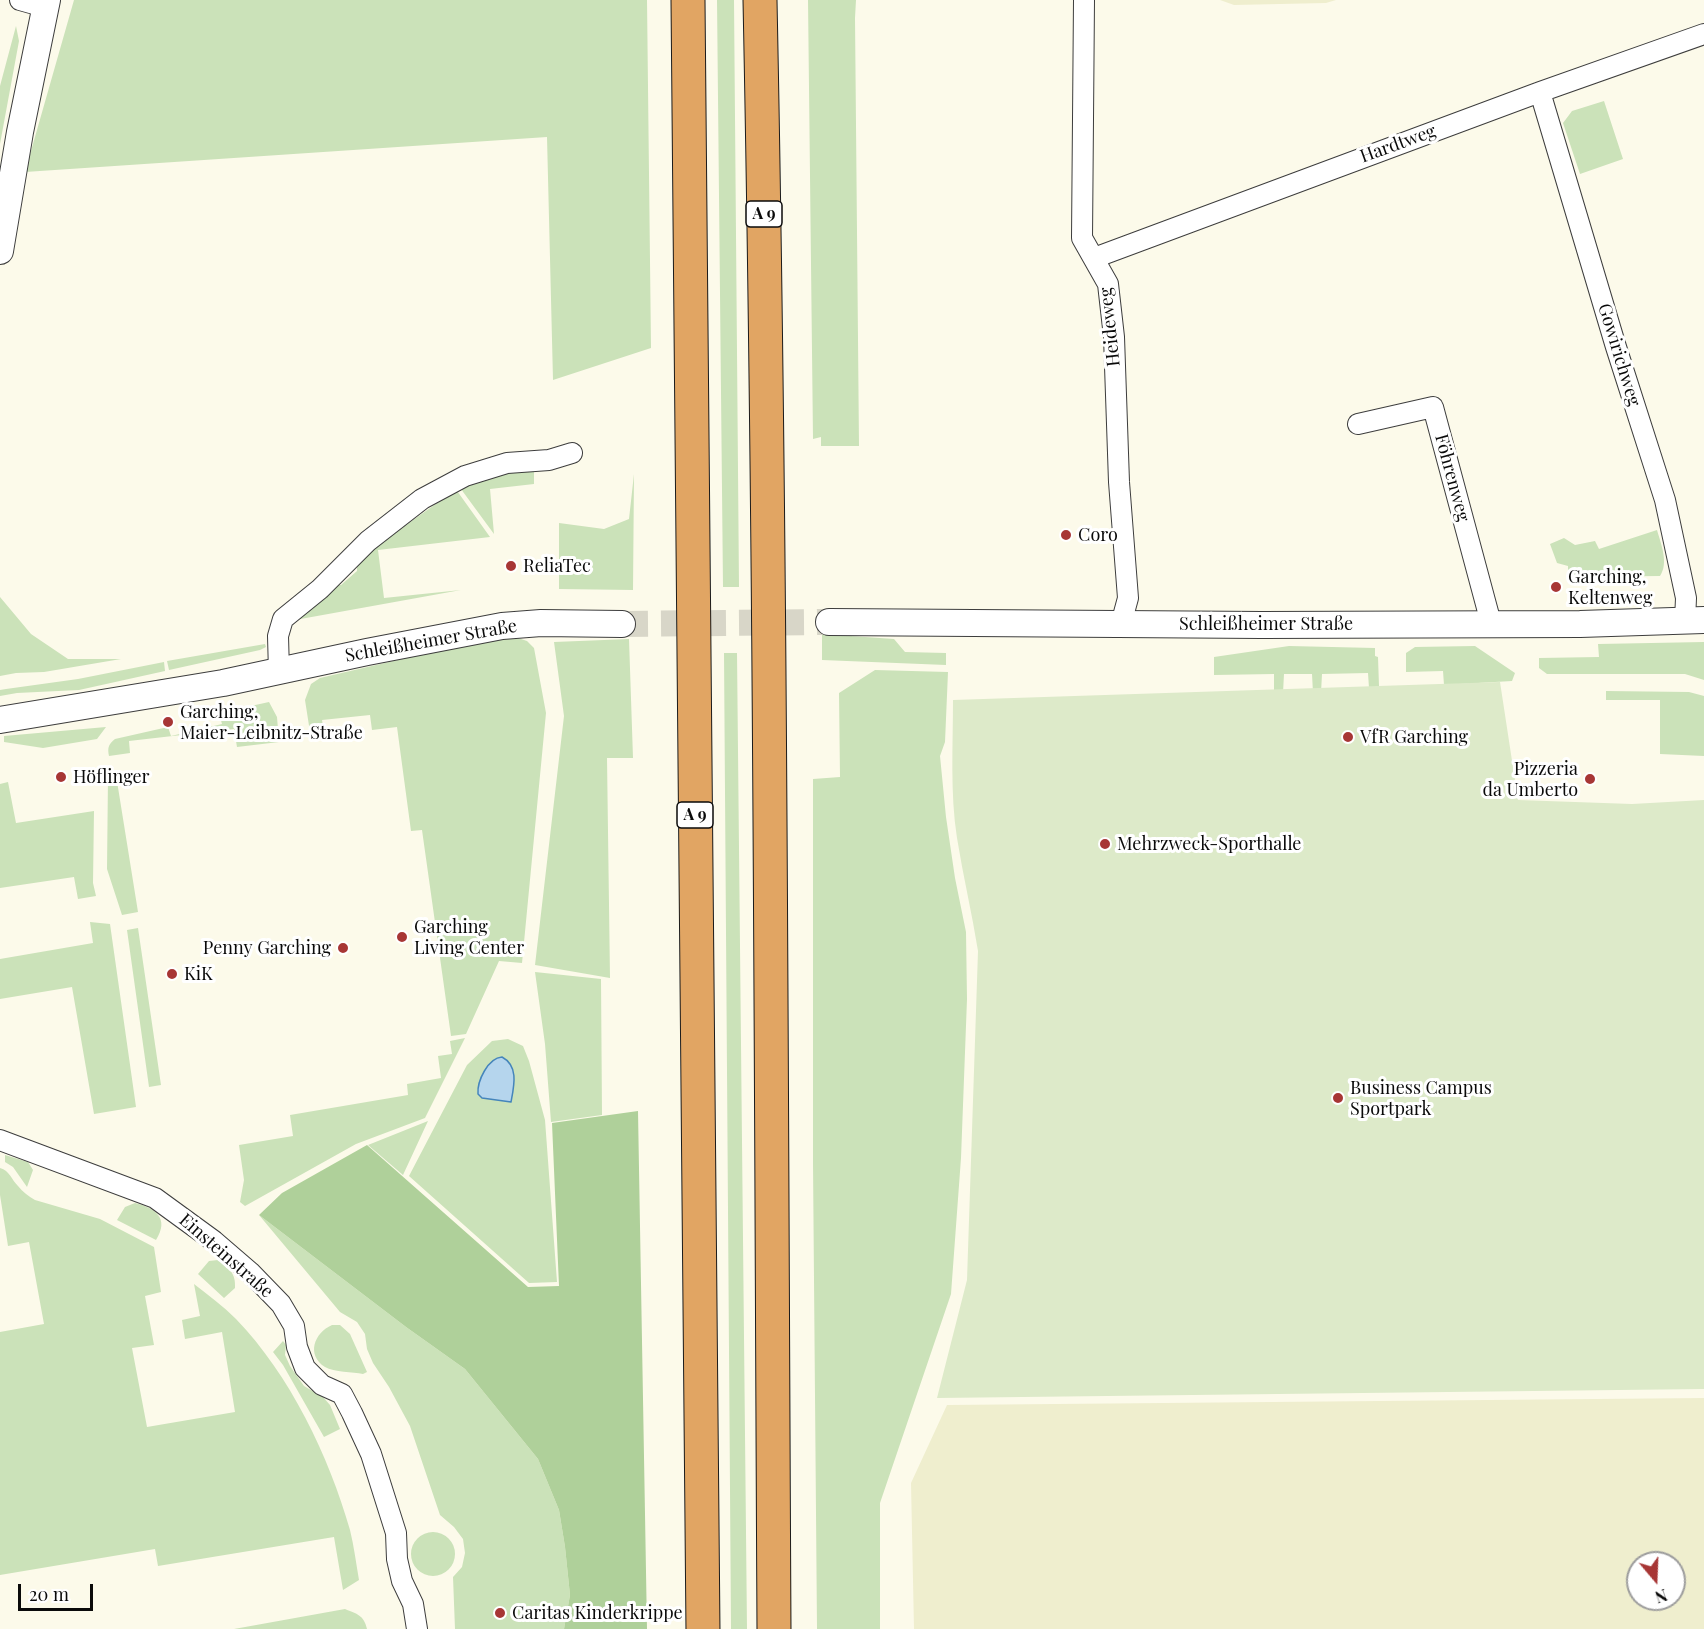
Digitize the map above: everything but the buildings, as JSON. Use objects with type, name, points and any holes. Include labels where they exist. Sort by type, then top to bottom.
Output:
[{"type":"highway","name":"A 9","points":[[688,0],[703,1629]]},
{"type":"highway","name":"A 9","points":[[760,0],[770,789],[774,1629]]},
{"type":"street","points":[[0,251],[20,132],[46,3],[20,0]]},
{"type":"street","name":"Heideweg","points":[[1084,0],[1082,238],[1108,284],[1114,337],[1119,488],[1128,598],[1121,624]]},
{"type":"street","name":"Hardtweg","points":[[1094,258],[1540,92],[1704,34]]},
{"type":"street","name":"Gowirichweg","points":[[1540,92],[1616,347],[1665,500],[1686,598],[1694,620]]},
{"type":"street","name":"Föhrenweg","points":[[1358,424],[1433,407],[1491,623]]},
{"type":"street","points":[[279,672],[278,636],[283,619],[320,589],[368,541],[422,499],[465,476],[507,463],[549,460],[572,453]]},
{"type":"street","name":"Schleißheimer Straße","points":[[829,622],[1274,625],[1580,624],[1694,620]]},
{"type":"street","name":"Schleißheimer Straße","points":[[0,720],[279,672],[501,626],[541,623],[622,624]]},
{"type":"street","name":"Einsteinstraße","points":[[0,1140],[155,1198],[223,1249],[250,1272],[281,1304],[294,1326],[297,1347],[305,1368],[322,1385],[342,1394],[371,1454],[396,1533],[397,1559],[402,1581],[413,1604],[417,1629]]},
{"type":"green space","points":[[74,0],[647,0],[651,348],[553,380],[547,137],[25,172]]},
{"type":"green space","points":[[717,0],[734,0],[739,587],[723,587]]},
{"type":"green space","points":[[808,0],[856,0],[859,446],[821,446],[821,437],[813,439]]},
{"type":"green space","points":[[1220,0],[1336,0],[1326,3],[1234,5]]},
{"type":"green space","points":[[16,26],[19,41],[0,144],[0,86]]},
{"type":"green space","points":[[1604,101],[1623,159],[1580,174],[1563,123],[1572,111]]},
{"type":"green space","points":[[534,471],[534,484],[490,489],[494,534],[458,485],[503,472]]},
{"type":"green space","points":[[634,474],[633,590],[559,589],[559,523],[604,529],[629,519]]},
{"type":"green space","points":[[455,488],[490,537],[378,550],[384,598],[461,590],[295,620],[331,585],[341,585],[357,571],[357,562],[399,523],[406,525],[440,501],[441,493]]},
{"type":"green space","points":[[1657,530],[1664,559],[1660,576],[1568,577],[1568,566],[1557,563],[1550,544],[1564,538],[1575,545],[1595,541],[1599,549]]},
{"type":"green space","points":[[0,597],[31,634],[68,659],[121,659],[44,672],[0,676]]},
{"type":"green space","points":[[822,634],[894,639],[905,652],[946,653],[946,665],[822,660]]},
{"type":"green space","points":[[515,637],[527,641],[534,648],[546,713],[522,963],[499,961],[466,1034],[451,1036],[422,830],[411,831],[397,727],[372,730],[370,715],[322,720],[325,738],[316,738],[310,732],[305,700],[311,684],[320,678],[471,643]]},
{"type":"green space","points":[[629,639],[633,758],[607,758],[610,978],[535,965],[564,716],[554,642]]},
{"type":"green space","points":[[1704,642],[1704,680],[1685,674],[1547,674],[1539,668],[1539,658],[1599,657],[1598,644]]},
{"type":"green space","points":[[265,644],[266,647],[260,650],[169,670],[167,661]]},
{"type":"green space","points":[[1289,646],[1375,648],[1375,656],[1378,657],[1379,686],[1369,688],[1368,673],[1322,674],[1321,693],[1313,693],[1312,674],[1284,674],[1283,693],[1274,693],[1274,674],[1214,675],[1214,657]]},
{"type":"green space","points":[[1475,646],[1515,673],[1512,681],[1444,685],[1443,671],[1406,672],[1406,653],[1415,647]]},
{"type":"green space","points":[[724,653],[737,653],[747,1629],[731,1629]]},
{"type":"green space","points":[[164,662],[165,671],[79,690],[0,696],[0,690],[78,679]]},
{"type":"green space","points":[[875,670],[948,672],[945,742],[940,756],[955,878],[966,932],[967,999],[961,1158],[951,1294],[880,1503],[880,1629],[817,1629],[813,1163],[813,779],[840,777],[839,693]]},
{"type":"green space","name":"Business Campus Sportpark","points":[[1500,682],[1518,800],[1632,804],[1704,800],[1704,1389],[937,1398],[967,1280],[978,951],[959,852],[953,804],[953,700]]},
{"type":"green space","points":[[1606,691],[1689,692],[1704,696],[1704,756],[1660,754],[1660,700],[1606,700]]},
{"type":"green space","points":[[269,702],[277,717],[279,742],[237,747],[234,729],[129,741],[130,753],[109,756],[109,746],[115,739],[168,727],[171,736],[222,724],[219,713]]},
{"type":"green space","points":[[106,727],[97,739],[43,748],[4,742],[4,736]]},
{"type":"green space","points":[[116,775],[138,912],[122,915],[107,869],[108,777]]},
{"type":"green space","points":[[8,782],[16,823],[94,811],[93,883],[96,896],[78,899],[74,877],[0,888],[0,784]]},
{"type":"green space","points":[[90,922],[110,924],[136,1107],[94,1114],[72,987],[0,999],[0,959],[93,943]]},
{"type":"green space","points":[[138,928],[161,1085],[149,1087],[127,930]]},
{"type":"green space","points":[[535,972],[601,979],[602,1115],[551,1122],[545,1044]]},
{"type":"green space","points":[[465,1038],[425,1118],[356,1144],[245,1206],[240,1202],[244,1180],[239,1145],[293,1136],[290,1115],[408,1095],[407,1084],[441,1078],[438,1056],[452,1054],[450,1041]]},
{"type":"green space","points":[[508,1039],[523,1046],[545,1120],[557,1282],[529,1283],[409,1176],[467,1065],[492,1041]]},
{"type":"green space","points":[[638,1111],[647,1629],[564,1629],[570,1595],[565,1547],[559,1510],[538,1459],[465,1369],[259,1215],[282,1193],[367,1145],[528,1287],[559,1286],[552,1123]]},
{"type":"green space","points":[[428,1121],[403,1175],[368,1145]]},
{"type":"green space","points":[[5,1155],[28,1162],[33,1170],[27,1187],[13,1167],[5,1162]]},
{"type":"green space","points":[[0,1168],[6,1171],[22,1190],[35,1200],[100,1219],[154,1247],[161,1292],[145,1296],[154,1345],[132,1348],[147,1427],[235,1412],[222,1332],[185,1339],[182,1320],[200,1316],[194,1284],[231,1314],[256,1341],[290,1391],[319,1445],[350,1530],[359,1580],[343,1590],[334,1537],[158,1566],[155,1549],[0,1575],[0,1332],[44,1324],[29,1242],[8,1246],[0,1195]]},
{"type":"green space","points":[[135,1203],[154,1211],[161,1220],[160,1232],[156,1240],[117,1220],[125,1207]]},
{"type":"green space","points":[[259,1215],[465,1369],[538,1459],[559,1510],[565,1547],[570,1595],[564,1629],[455,1629],[453,1577],[462,1567],[465,1553],[463,1539],[454,1527],[440,1515],[410,1426],[373,1363],[367,1349],[365,1334],[357,1322],[340,1312]]},
{"type":"green space","points":[[218,1260],[231,1271],[235,1283],[235,1288],[224,1298],[198,1274],[209,1261]]},
{"type":"green space","points":[[332,1325],[340,1325],[350,1334],[367,1372],[363,1374],[333,1370],[319,1362],[314,1351],[315,1344],[321,1333]]},
{"type":"green space","points":[[283,1341],[286,1345],[285,1355],[290,1366],[304,1386],[323,1397],[330,1405],[340,1429],[324,1437],[283,1365],[273,1352]]},
{"type":"green space","points":[[1704,1398],[1704,1629],[914,1629],[911,1483],[947,1405]]},
{"type":"green space","points":[[433,1532],[449,1538],[455,1554],[449,1570],[433,1576],[417,1570],[411,1554],[417,1538]]},
{"type":"green space","points":[[345,1609],[362,1618],[367,1629],[234,1629]]},
{"type":"water","points":[[502,1057],[513,1071],[511,1102],[482,1098],[478,1094],[479,1083],[484,1071],[492,1061]]},
{"type":"tunnel","points":[[622,624],[829,622]]},
{"type":"place","name":"Coro","points":[[1066,535]]},
{"type":"place","name":"ReliaTec","points":[[511,566]]},
{"type":"place","name":"Garching, Keltenweg","points":[[1556,587]]},
{"type":"place","name":"Garching, Maier-Leibnitz-Straße","points":[[168,722]]},
{"type":"place","name":"VfR Garching","points":[[1348,737]]},
{"type":"place","name":"Höflinger","points":[[61,777]]},
{"type":"place","name":"Pizzeria da Umberto","points":[[1590,779]]},
{"type":"place","name":"Mehrzweck-Sporthalle","points":[[1105,844]]},
{"type":"place","name":"Garching Living Center","points":[[402,937]]},
{"type":"place","name":"Penny Garching","points":[[343,948]]},
{"type":"place","name":"KiK","points":[[172,974]]},
{"type":"place","name":"Business Campus Sportpark","points":[[1338,1098]]},
{"type":"place","name":"Caritas Kinderkrippe","points":[[500,1613]]}]
